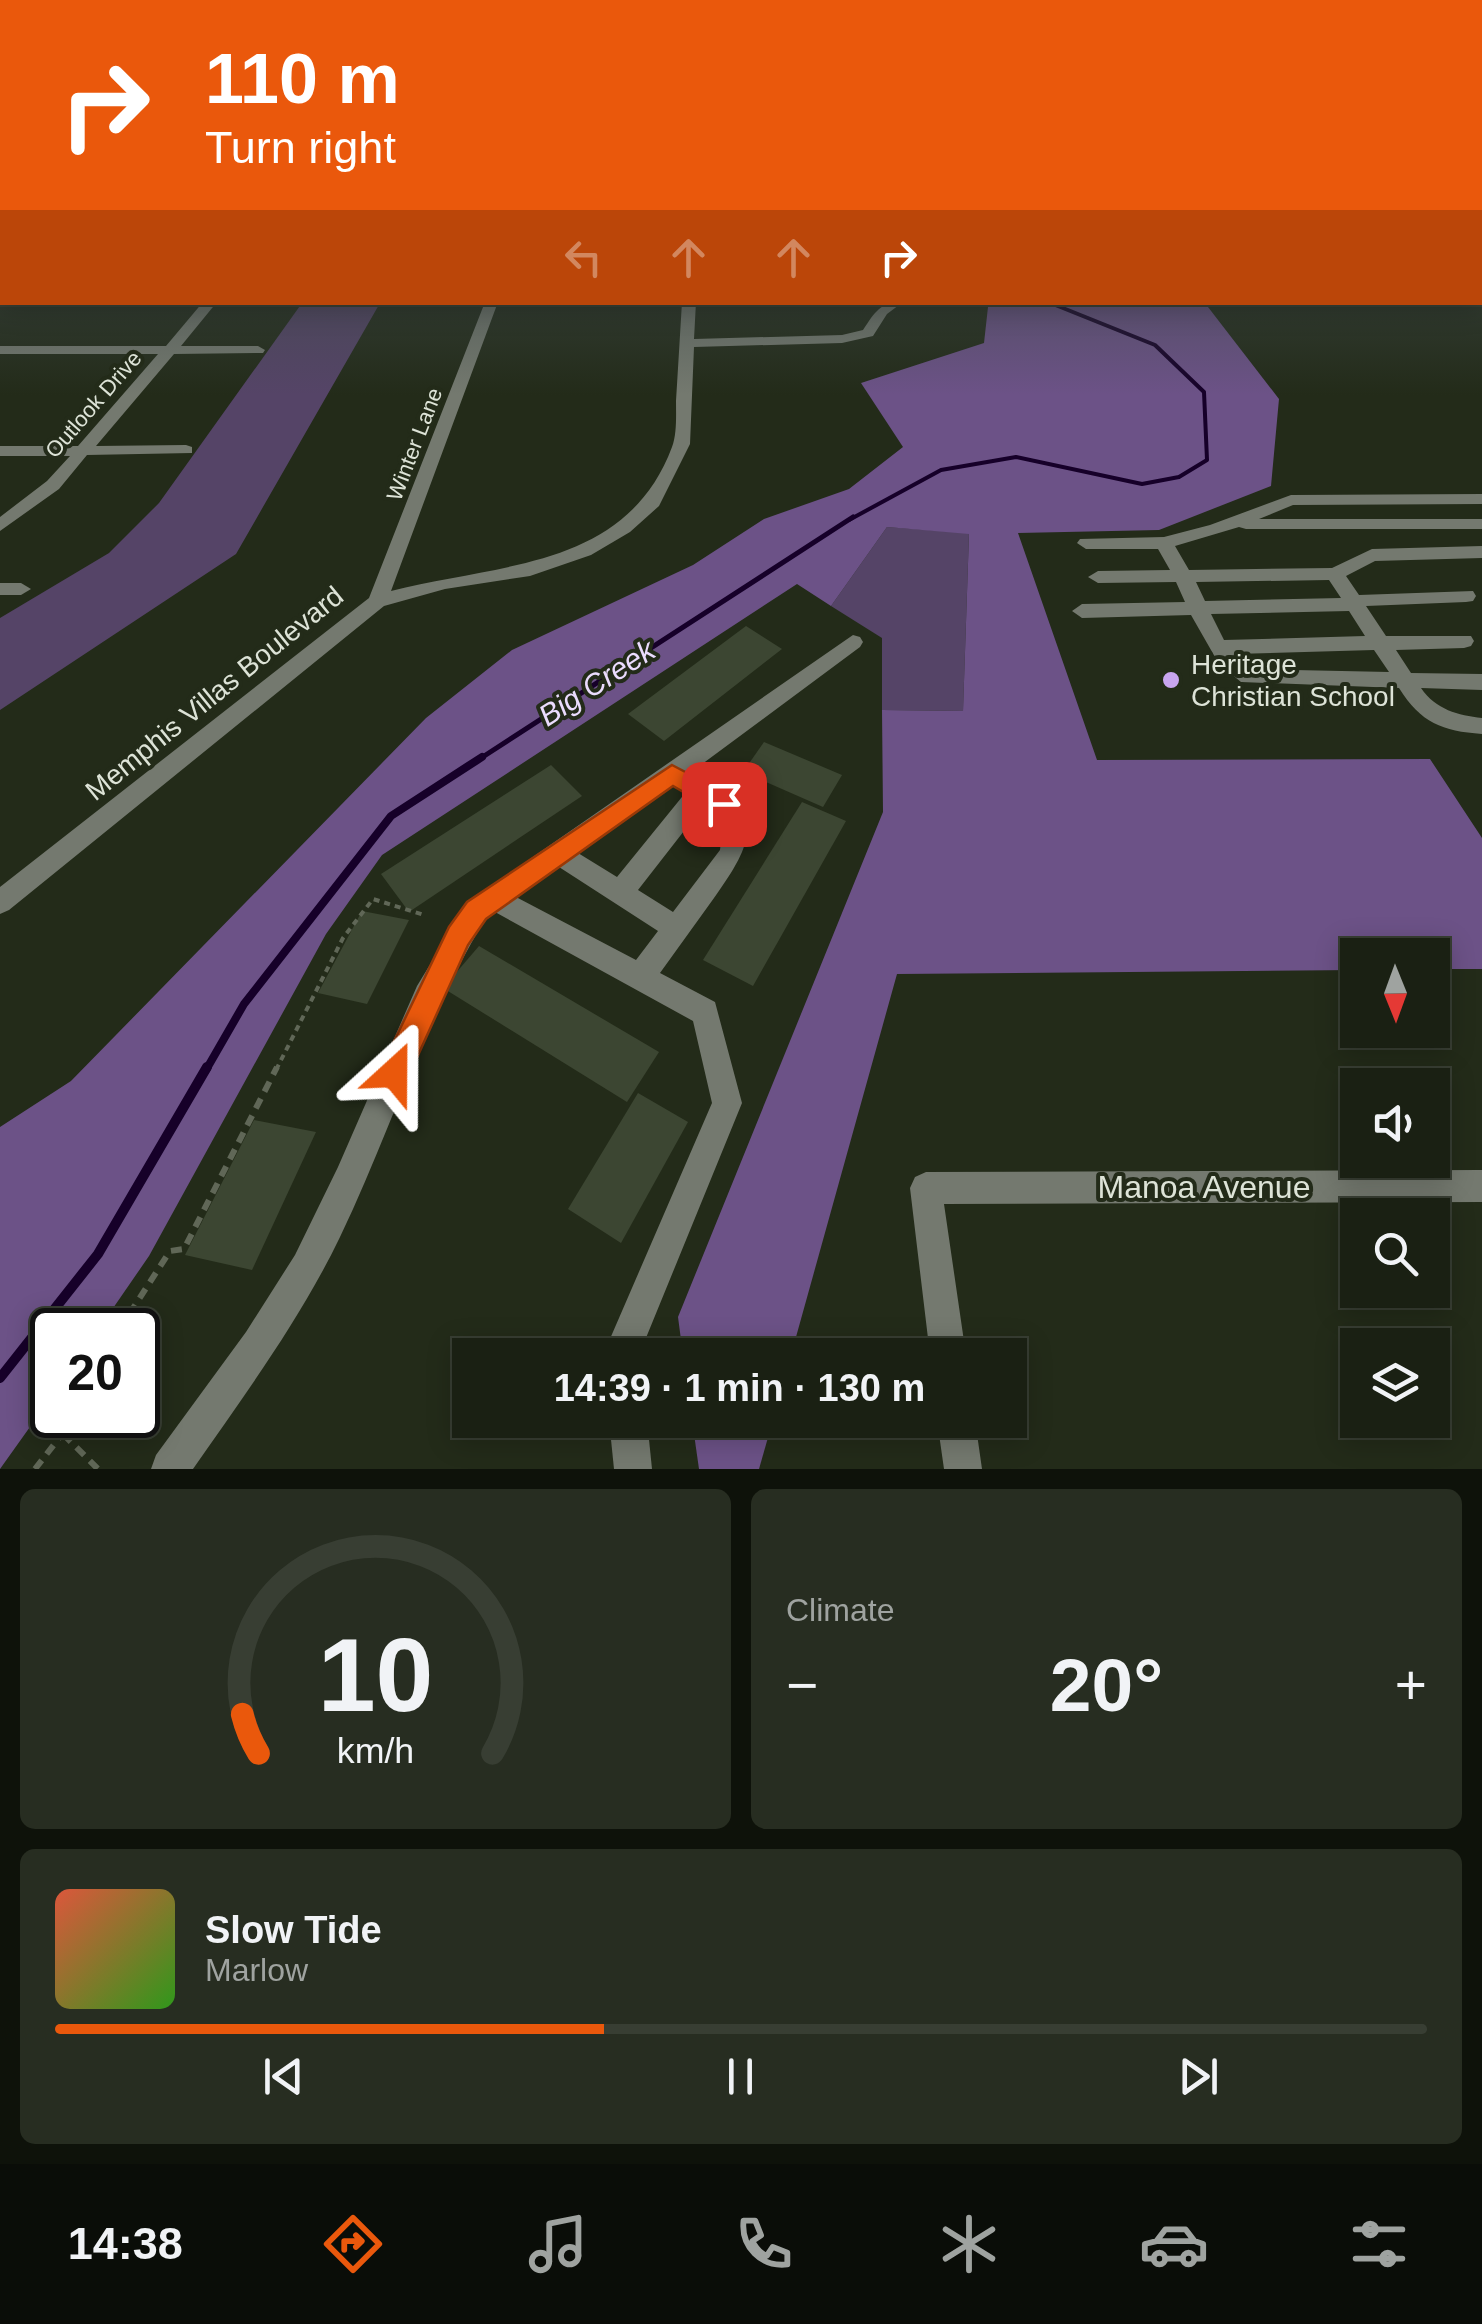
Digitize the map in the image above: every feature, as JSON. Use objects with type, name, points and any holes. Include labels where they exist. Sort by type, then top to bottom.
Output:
[{"type":"street","name":"Outlook Drive","points":[[0,526],[53,485],[208,305]]},
{"type":"street","name":"Winter Lane","points":[[378,601],[491,305]]},
{"type":"street","points":[[689,305],[687,343],[842,340],[868,333],[882,311],[892,305]]},
{"type":"street","points":[[868,305],[882,311]]},
{"type":"street","name":"Memphis Villas Boulevard","points":[[0,902],[378,601],[445,583],[523,572],[584,551],[624,528],[650,506],[682,444],[687,343]]},
{"type":"street","points":[[0,350],[258,350]]},
{"type":"street","points":[[0,452],[186,450]]},
{"type":"street","points":[[1086,544],[1164,542],[1229,524],[1291,500],[1482,499]]},
{"type":"street","points":[[1229,524],[1482,524]]},
{"type":"street","points":[[1164,542],[1220,646],[1236,671],[1248,678],[1482,682]]},
{"type":"street","points":[[1098,577],[1335,574],[1372,555],[1482,552]]},
{"type":"street","points":[[1335,574],[1419,702],[1450,723],[1482,726]]},
{"type":"street","points":[[1082,611],[1355,604],[1363,600],[1466,596]]},
{"type":"street","points":[[1220,646],[1464,641]]},
{"type":"street","points":[[170,1469],[306,1267],[458,936],[476,910],[853,642]]},
{"type":"street","points":[[640,977],[731,854],[738,836],[733,815],[724,804],[672,774]]},
{"type":"street","points":[[620,893],[702,791]]},
{"type":"street","points":[[558,853],[676,928]]},
{"type":"street","points":[[494,898],[705,1012],[727,1103],[628,1338]]},
{"type":"street","name":"Manoa Avenue","points":[[946,1338],[926,1188],[1482,1186]]},
{"type":"street","points":[[630,1438],[633,1469]]},
{"type":"street","points":[[959,1438],[963,1469]]},
{"type":"path","points":[[133,1308],[170,1251],[184,1248],[342,938],[372,899],[424,914]]},
{"type":"path","points":[[35,1469],[60,1438]]},
{"type":"path","points":[[67,1438],[98,1469]]},
{"type":"shaded area","points":[[301,305],[379,305],[236,554],[0,710],[0,618],[109,553],[159,503]]},
{"type":"shaded area","points":[[986,305],[1212,305],[1208,307],[1279,399],[1271,486],[1159,530],[1018,533],[1097,760],[1430,759],[1482,838],[1482,969],[1450,969],[1450,938],[1340,938],[1340,970],[897,974],[796,1338],[681,1338],[678,1317],[883,812],[882,710],[963,711],[969,534],[887,527],[831,606],[797,584],[382,855],[326,934],[149,1256],[113,1308],[30,1308],[30,1427],[0,1469],[0,1127],[71,1081],[426,718],[512,650],[693,565],[764,519],[849,489],[903,447],[861,383],[984,343]]},
{"type":"shaded area","points":[[887,527],[969,533],[963,711],[882,710],[882,638],[831,606]]},
{"type":"shaded area","points":[[695,1438],[768,1438],[759,1469],[699,1469]]},
{"type":"building","points":[[746,626],[782,649],[664,741],[628,714]]},
{"type":"building","points":[[764,742],[842,775],[823,807],[743,772]]},
{"type":"building","points":[[551,765],[582,796],[409,912],[381,874]]},
{"type":"building","points":[[802,802],[846,821],[753,986],[703,960]]},
{"type":"building","points":[[362,911],[409,920],[367,1004],[318,993]]},
{"type":"building","points":[[479,946],[659,1052],[627,1102],[443,988]]},
{"type":"building","points":[[638,1093],[688,1122],[621,1243],[568,1209]]},
{"type":"building","points":[[254,1120],[316,1132],[252,1270],[185,1255]]},
{"type":"waterway","name":"Big Creek","points":[[849,520],[941,470],[1016,457],[1142,484],[1179,477],[1207,460],[1204,392],[1155,345],[1055,305]]},
{"type":"waterway","name":"Big Creek","points":[[478,760],[853,517]]},
{"type":"waterway","name":"Big Creek","points":[[206,1070],[244,1004],[391,816],[482,757]]},
{"type":"waterway","name":"Big Creek","points":[[0,1378],[98,1254],[207,1067]]},
{"type":"place","name":"Heritage Christian School","points":[[1171,680]]},
{"type":"route","points":[[394,1073],[458,936],[476,910],[672,774],[724,804]]}]
